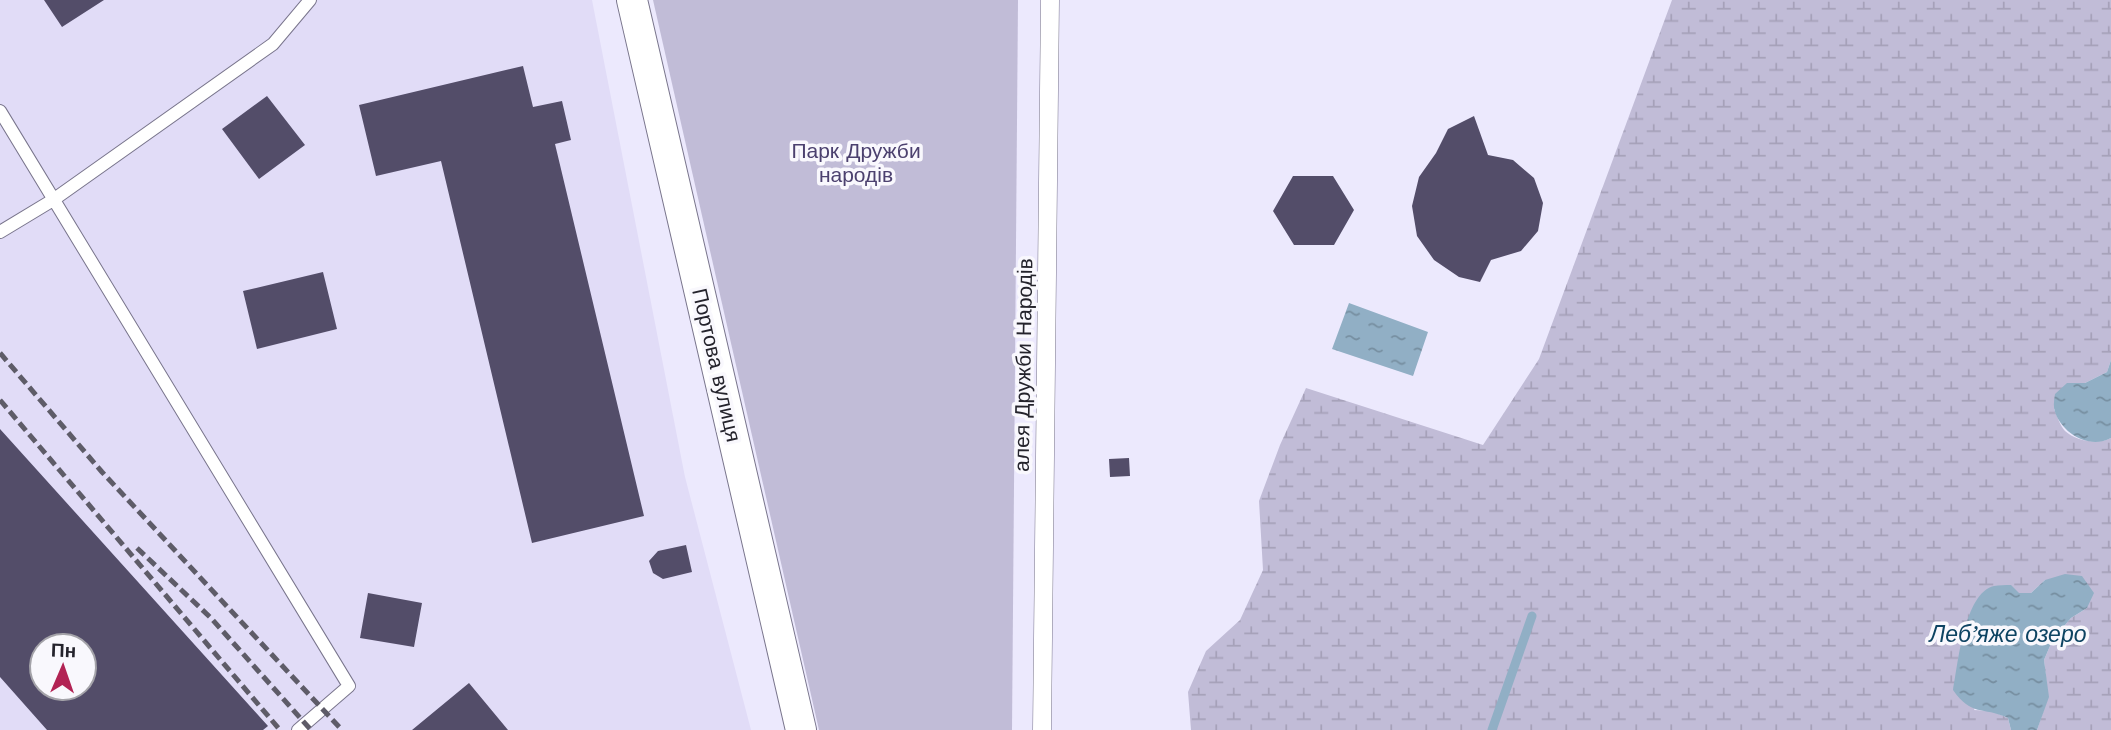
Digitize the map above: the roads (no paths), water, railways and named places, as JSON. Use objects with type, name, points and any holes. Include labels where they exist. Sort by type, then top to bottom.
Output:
[{"type":"street","name":"Портова вулиця","points":[[632,0],[801,730]]},
{"type":"street","name":"алея Дружби Народів","points":[[1042,730],[1050,0]]},
{"type":"lane","points":[[0,232],[54,200],[274,44],[310,0]]},
{"type":"lane","points":[[0,111],[349,686],[298,730]]},
{"type":"water","points":[[1349,303],[1428,332],[1413,376],[1332,349]]},
{"type":"water","points":[[2111,360],[2111,438],[2085,441],[2070,433],[2059,420],[2054,407],[2055,394],[2067,383],[2085,383],[2107,372]]},
{"type":"water","name":"Леб’яже озеро","points":[[2065,574],[2082,576],[2094,593],[2087,608],[2071,618],[2053,639],[2044,660],[2049,697],[2037,730],[2011,730],[2008,718],[1972,708],[1953,690],[1969,615],[1984,591],[1994,586],[2011,585],[2019,593],[2031,593],[2045,580]]},
{"type":"waterway","points":[[1492,730],[1532,616]]},
{"type":"railway","points":[[0,353],[102,472],[342,730]]},
{"type":"railway","points":[[0,400],[280,730]]},
{"type":"railway","points":[[137,548],[211,618],[311,730]]},
{"type":"park label","name":"Парк Дружби народів","points":[[856,162]]}]
